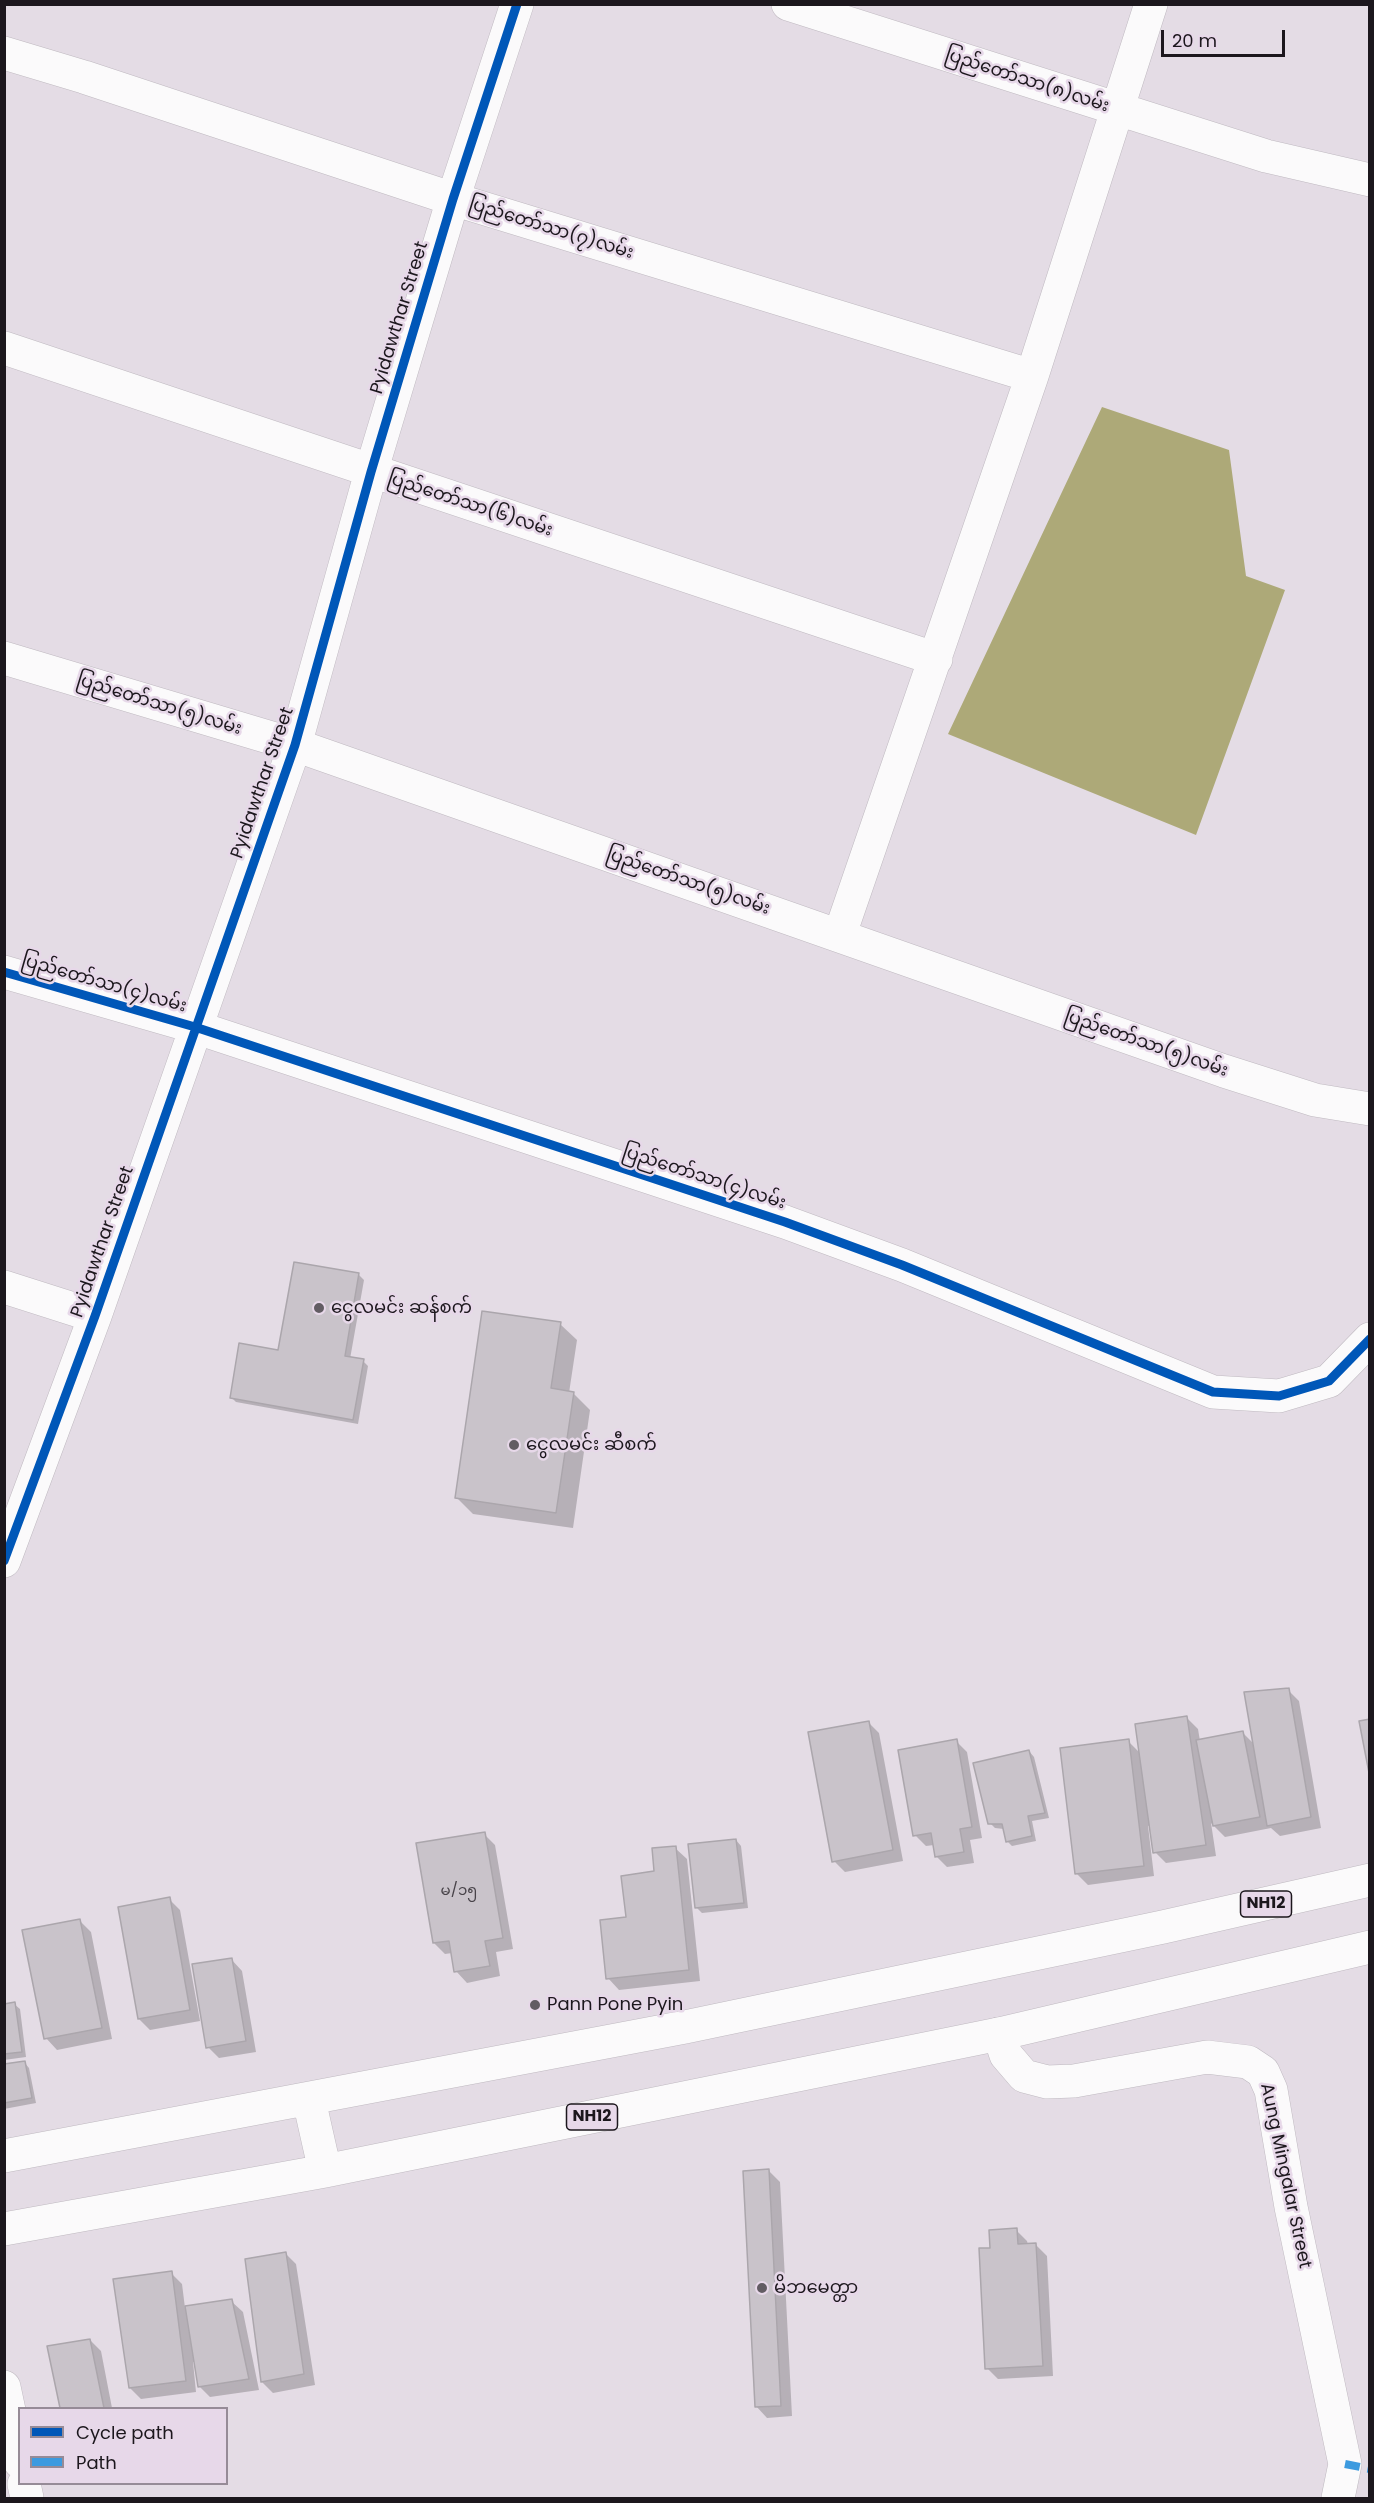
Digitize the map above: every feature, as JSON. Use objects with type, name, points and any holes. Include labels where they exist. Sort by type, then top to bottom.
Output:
[{"type":"main road","name":"Pyidawthar Street","points":[[4,1561],[95,1316],[295,746],[371,472],[453,199],[517,4]]},
{"type":"main road","name":"ပြည်တော်သာ(၈)လမ်း","points":[[788,4],[1118,111],[1266,156],[1370,180]]},
{"type":"main road","points":[[840,934],[1032,376],[1151,4]]},
{"type":"main road","name":"ပြည်တော်သာ(၇)လမ်း","points":[[4,53],[84,77],[453,199],[1032,376]]},
{"type":"main road","name":"ပြည်တော်သာ(၆)လမ်း","points":[[4,348],[936,659]]},
{"type":"main road","name":"ပြည်တော်သာ(၅)လမ်း","points":[[4,658],[295,746],[840,934],[1071,1019],[1224,1071],[1315,1100],[1370,1109]]},
{"type":"main road","name":"ပြည်တော်သာ(၄)လမ်း","points":[[4,972],[195,1027],[785,1222],[902,1265],[1213,1392],[1279,1396],[1329,1381],[1370,1339]]},
{"type":"main road","points":[[4,1287],[95,1316]]},
{"type":"main road","name":"NH12","points":[[4,2156],[685,2027],[1163,1927],[1370,1881]]},
{"type":"main road","name":"NH12","points":[[4,2229],[325,2171],[999,2034],[1176,1990],[1370,1947]]},
{"type":"main road","name":"Aung Mingalar Street","points":[[999,2034],[1006,2055],[1024,2076],[1047,2082],[1074,2081],[1207,2057],[1248,2062],[1263,2072],[1271,2090],[1292,2207],[1357,2467],[1338,2499]]},
{"type":"main road","points":[[309,2100],[325,2171]]},
{"type":"main road","points":[[4,2387],[18,2453]]},
{"type":"shaded area","points":[[1102,407],[1229,450],[1246,576],[1285,590],[1196,835],[948,734]]},
{"type":"building","name":"ငွေလမင်း ဆန်စက်","points":[[294,1262],[359,1273],[345,1356],[364,1359],[353,1420],[230,1398],[239,1343],[278,1350]]},
{"type":"building","name":"ငွေလမင်း ဆီစက်","points":[[482,1311],[561,1322],[551,1388],[574,1392],[556,1513],[455,1498]]},
{"type":"building","points":[[1289,1688],[1311,1817],[1267,1826],[1244,1692]]},
{"type":"building","points":[[1187,1716],[1206,1845],[1153,1853],[1135,1724]]},
{"type":"building","points":[[1370,1719],[1370,1778],[1359,1721]]},
{"type":"building","points":[[869,1721],[893,1850],[832,1862],[808,1732]]},
{"type":"building","points":[[1243,1731],[1260,1817],[1213,1826],[1196,1740]]},
{"type":"building","points":[[957,1739],[972,1827],[960,1829],[964,1852],[935,1857],[931,1833],[913,1836],[898,1750]]},
{"type":"building","points":[[1129,1739],[1144,1866],[1075,1874],[1060,1748]]},
{"type":"building","points":[[1029,1750],[1045,1813],[1028,1816],[1032,1836],[1006,1842],[1002,1824],[988,1824],[973,1763]]},
{"type":"building","points":[[485,1832],[503,1938],[485,1941],[490,1966],[454,1972],[449,1941],[433,1943],[416,1843]]},
{"type":"building","points":[[736,1839],[744,1903],[695,1908],[688,1844]]},
{"type":"building","points":[[676,1846],[689,1970],[606,1979],[600,1920],[626,1917],[621,1876],[654,1871],[652,1848]]},
{"type":"building","points":[[170,1897],[190,2010],[138,2019],[118,1907]]},
{"type":"building","points":[[80,1919],[102,2028],[44,2039],[22,1930]]},
{"type":"building","points":[[232,1958],[246,2041],[206,2048],[192,1964]]},
{"type":"building","points":[[15,2002],[22,2052],[4,2054],[4,2004]]},
{"type":"building","points":[[25,2061],[32,2098],[4,2103],[4,2064]]},
{"type":"building","name":"မိဘမေတ္တာ","points":[[769,2169],[781,2406],[755,2407],[743,2171]]},
{"type":"building","points":[[1017,2228],[1018,2244],[1036,2243],[1043,2366],[985,2369],[979,2248],[990,2248],[989,2230]]},
{"type":"building","points":[[286,2252],[304,2374],[261,2382],[245,2259]]},
{"type":"building","points":[[172,2271],[186,2381],[129,2388],[113,2279]]},
{"type":"building","points":[[232,2299],[249,2379],[198,2387],[185,2306]]},
{"type":"building","points":[[90,2339],[104,2407],[60,2407],[47,2346]]},
{"type":"marked path","points":[[1345,2464],[1370,2469]]},
{"type":"cycle path","points":[[4,1561],[95,1316],[295,745],[371,472],[453,199],[517,4]]},
{"type":"cycle path","points":[[4,972],[195,1027],[785,1222],[902,1265],[1213,1392],[1279,1396],[1329,1381],[1370,1339]]},
{"type":"place","name":"ငွေလမင်း ဆန်စက်","points":[[319,1308]]},
{"type":"place","name":"ငွေလမင်း ဆီစက်","points":[[514,1445]]},
{"type":"place","name":"Pann Pone Pyin","points":[[535,2005]]},
{"type":"place","name":"မိဘမေတ္တာ","points":[[762,2288]]}]
